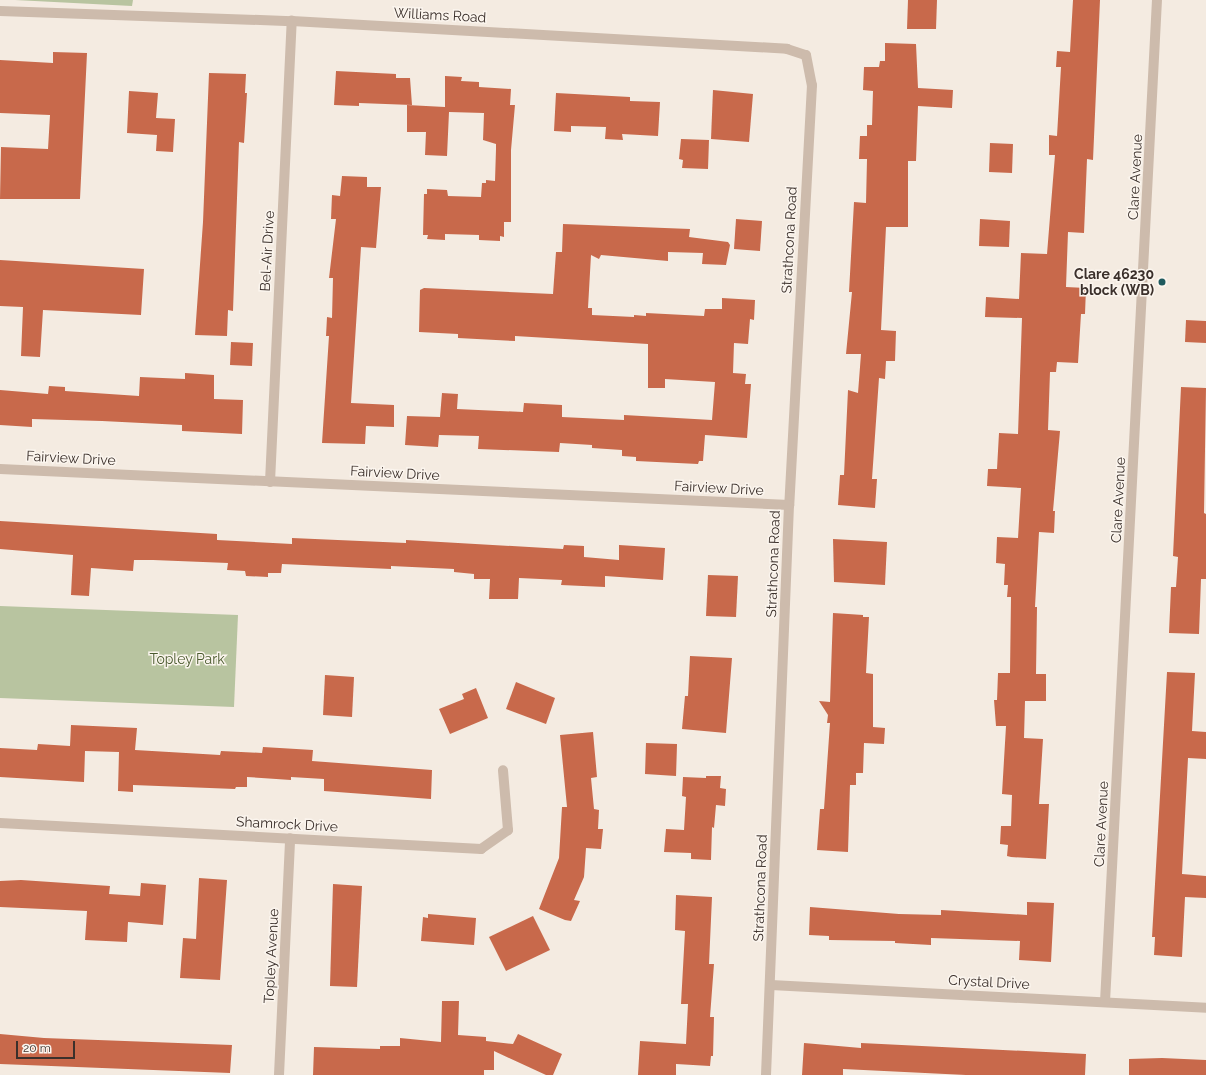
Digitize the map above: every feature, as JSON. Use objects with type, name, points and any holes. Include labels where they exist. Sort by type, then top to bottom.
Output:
[{"type":"street","name":"Clare Avenue","points":[[1106,1002],[1157,0]]},
{"type":"street","name":"Williams Road","points":[[0,11],[292,21],[787,49],[806,55]]},
{"type":"street","name":"Bel-Air Drive","points":[[270,482],[292,21]]},
{"type":"street","name":"Strathcona Road","points":[[766,1075],[771,985],[789,505],[812,85],[806,55]]},
{"type":"street","name":"Fairview Drive","points":[[0,469],[789,505]]},
{"type":"street","name":"Shamrock Drive","points":[[0,823],[481,849],[508,830],[503,770]]},
{"type":"street","name":"Topley Avenue","points":[[279,1075],[290,838]]},
{"type":"street","name":"Crystal Drive","points":[[771,985],[1206,1008]]},
{"type":"green space","points":[[15,0],[133,0],[132,6]]},
{"type":"green space","name":"Topley Park","points":[[0,606],[238,615],[234,707],[0,698]]},
{"type":"building","points":[[908,0],[937,0],[936,29],[907,29]]},
{"type":"building","points":[[1073,0],[1100,0],[1093,160],[1087,159],[1084,233],[1068,232],[1066,287],[1086,288],[1085,314],[1081,314],[1078,363],[1057,362],[1056,372],[1050,372],[1048,430],[1060,431],[1053,511],[1055,511],[1054,533],[1039,532],[1035,607],[1037,607],[1036,674],[1046,674],[1046,701],[1025,701],[1024,738],[1043,739],[1039,804],[1049,804],[1046,859],[1007,856],[1008,845],[1000,844],[1001,826],[1011,826],[1012,795],[1002,794],[1006,726],[996,726],[994,700],[997,700],[998,673],[1010,673],[1011,597],[1007,597],[1008,585],[1004,585],[1005,564],[996,563],[997,537],[1018,538],[1021,488],[987,486],[988,469],[997,469],[999,433],[1018,434],[1022,318],[985,317],[986,297],[1019,299],[1021,253],[1047,254],[1055,155],[1049,155],[1049,135],[1057,136],[1061,67],[1056,67],[1057,51],[1070,52]]},
{"type":"building","points":[[885,43],[916,44],[918,88],[953,90],[952,108],[918,106],[916,161],[908,161],[908,227],[886,227],[881,330],[896,331],[895,361],[886,361],[885,379],[879,378],[872,479],[877,479],[875,508],[838,505],[840,475],[844,475],[848,390],[858,393],[861,354],[846,354],[852,292],[849,292],[854,202],[866,203],[867,159],[859,159],[860,136],[867,136],[867,125],[872,125],[873,91],[863,90],[864,67],[879,67],[880,61],[885,61]]},
{"type":"building","points":[[53,52],[87,53],[80,199],[0,199],[1,147],[48,149],[50,115],[0,113],[0,60],[53,63]]},
{"type":"building","points":[[336,71],[396,74],[396,78],[410,78],[412,105],[359,103],[359,106],[334,105]]},
{"type":"building","points":[[209,73],[246,74],[245,93],[247,93],[244,143],[239,142],[233,311],[228,310],[227,336],[195,335],[203,222]]},
{"type":"building","points":[[445,76],[462,77],[461,81],[479,82],[479,87],[511,89],[510,105],[515,105],[511,150],[511,222],[504,222],[504,237],[500,236],[500,241],[479,240],[479,235],[445,234],[445,240],[427,239],[428,235],[423,235],[424,194],[427,194],[427,189],[447,190],[448,196],[481,197],[482,183],[486,183],[486,180],[495,181],[496,144],[483,140],[484,113],[449,112],[447,156],[425,155],[426,132],[407,132],[407,105],[445,107]]},
{"type":"building","points":[[713,90],[753,94],[749,142],[711,139]]},
{"type":"building","points":[[129,91],[158,93],[156,118],[175,119],[173,152],[156,151],[157,135],[127,133]]},
{"type":"building","points":[[556,93],[630,97],[630,101],[660,102],[658,136],[622,134],[623,140],[605,139],[606,127],[571,126],[571,132],[554,131]]},
{"type":"building","points":[[681,139],[709,140],[708,169],[682,168],[683,160],[679,159]]},
{"type":"building","points":[[990,143],[1013,144],[1012,173],[989,172]]},
{"type":"building","points":[[342,176],[367,177],[367,187],[381,187],[376,248],[361,247],[351,403],[394,405],[394,427],[366,426],[365,444],[322,443],[329,336],[326,336],[327,317],[332,318],[333,278],[329,278],[336,219],[331,219],[332,195],[340,196]]},
{"type":"building","points":[[736,219],[762,221],[760,251],[734,249]]},
{"type":"building","points":[[980,219],[1010,221],[1009,247],[979,246]]},
{"type":"building","points":[[563,224],[690,229],[689,237],[728,242],[730,245],[726,265],[702,264],[703,253],[668,252],[668,261],[601,255],[599,259],[591,255],[588,308],[592,308],[592,315],[634,317],[634,315],[646,316],[646,313],[704,316],[705,309],[722,309],[722,298],[755,300],[754,320],[750,319],[748,344],[734,343],[733,373],[746,374],[745,384],[751,384],[747,438],[705,435],[703,461],[699,461],[698,464],[636,461],[636,457],[622,456],[622,450],[592,448],[592,445],[560,443],[559,452],[478,449],[479,436],[439,435],[438,447],[405,445],[407,416],[440,417],[442,393],[458,394],[457,409],[523,412],[524,403],[562,405],[562,417],[624,420],[624,415],[712,420],[715,382],[665,379],[665,388],[648,388],[648,344],[515,336],[515,341],[458,338],[458,334],[419,332],[420,290],[424,288],[553,294],[556,252],[562,252]]},
{"type":"building","points":[[0,260],[144,269],[141,315],[43,310],[40,357],[21,356],[23,307],[0,306]]},
{"type":"building","points":[[1186,320],[1206,321],[1206,343],[1185,342]]},
{"type":"building","points":[[231,342],[253,343],[252,366],[230,365]]},
{"type":"building","points":[[185,373],[214,375],[214,399],[243,400],[242,434],[182,431],[182,425],[102,421],[32,419],[32,427],[0,425],[0,390],[48,394],[49,386],[65,387],[65,391],[139,396],[140,377],[185,379]]},
{"type":"building","points":[[1181,387],[1206,388],[1204,513],[1206,514],[1206,579],[1201,579],[1199,634],[1169,633],[1171,587],[1176,587],[1178,557],[1173,556]]},
{"type":"building","points":[[0,521],[217,534],[217,540],[292,544],[292,538],[406,543],[406,540],[563,549],[564,545],[584,546],[584,557],[619,560],[619,545],[665,548],[663,580],[605,576],[605,587],[561,585],[562,580],[519,578],[518,599],[489,599],[490,579],[474,579],[474,574],[454,572],[454,569],[391,566],[391,569],[282,564],[281,573],[268,573],[268,577],[246,576],[245,571],[227,570],[228,563],[134,560],[133,571],[91,568],[89,596],[71,595],[73,555],[0,549]]},
{"type":"building","points":[[833,539],[887,542],[885,585],[834,582]]},
{"type":"building","points":[[708,575],[738,576],[736,617],[706,616]]},
{"type":"building","points":[[833,613],[863,615],[863,617],[869,617],[866,673],[873,674],[873,727],[885,728],[884,744],[864,743],[863,773],[856,773],[856,785],[850,785],[848,852],[817,850],[820,809],[824,809],[830,723],[827,723],[828,715],[819,701],[830,702]]},
{"type":"building","points":[[690,656],[732,658],[726,733],[682,729],[685,696],[688,696]]},
{"type":"building","points":[[1167,672],[1195,673],[1192,731],[1206,732],[1206,759],[1188,758],[1182,874],[1206,876],[1206,898],[1185,897],[1182,957],[1154,955],[1155,937],[1152,937]]},
{"type":"building","points":[[325,675],[354,677],[352,717],[323,715]]},
{"type":"building","points":[[516,682],[555,698],[546,724],[506,709]]},
{"type":"building","points":[[476,688],[488,718],[450,734],[439,709],[464,699],[462,694]]},
{"type":"building","points":[[71,725],[137,728],[135,750],[220,755],[221,751],[262,753],[263,747],[313,750],[312,761],[432,770],[431,799],[324,791],[324,779],[291,777],[291,780],[247,777],[247,787],[236,787],[235,789],[133,785],[133,792],[118,791],[119,752],[85,751],[84,782],[0,777],[0,748],[37,750],[38,744],[70,746]]},
{"type":"building","points":[[593,732],[597,777],[591,778],[594,809],[599,810],[598,829],[603,829],[601,849],[586,848],[584,877],[574,900],[580,901],[571,921],[539,909],[559,858],[562,807],[567,807],[560,735]]},
{"type":"building","points":[[646,743],[677,744],[676,776],[645,774]]},
{"type":"building","points":[[706,776],[721,776],[720,788],[726,789],[725,806],[716,805],[714,828],[712,827],[711,860],[691,859],[691,853],[664,852],[666,829],[684,830],[686,797],[682,796],[683,777],[706,778]]},
{"type":"building","points":[[199,878],[227,880],[220,980],[180,978],[183,938],[196,939]]},
{"type":"building","points":[[21,880],[110,886],[109,894],[140,896],[141,883],[166,885],[163,925],[128,922],[127,942],[85,940],[87,911],[0,907],[0,881]]},
{"type":"building","points":[[333,884],[362,886],[357,987],[330,986]]},
{"type":"building","points":[[676,895],[712,897],[709,964],[714,964],[710,1017],[714,1017],[713,1056],[711,1056],[710,1066],[676,1064],[676,1075],[638,1075],[640,1041],[686,1044],[688,1004],[681,1004],[685,931],[675,930]]},
{"type":"building","points":[[1027,902],[1054,903],[1051,962],[1019,960],[1020,941],[931,938],[931,945],[895,943],[895,941],[829,940],[829,936],[809,935],[810,907],[899,914],[941,915],[941,910],[1027,915]]},
{"type":"building","points":[[428,914],[476,918],[474,945],[421,941],[423,917],[428,918]]},
{"type":"building","points":[[533,916],[550,950],[506,971],[489,937]]},
{"type":"building","points":[[442,1001],[459,1001],[458,1035],[486,1037],[486,1041],[513,1044],[518,1034],[562,1054],[553,1075],[546,1075],[494,1051],[494,1070],[484,1070],[484,1075],[313,1075],[314,1047],[380,1049],[380,1046],[400,1046],[400,1038],[441,1042]]},
{"type":"building","points":[[0,1034],[44,1038],[232,1045],[230,1073],[0,1064]]},
{"type":"building","points":[[804,1043],[861,1048],[861,1043],[1086,1054],[1085,1075],[966,1075],[843,1069],[843,1075],[802,1075]]},
{"type":"building","points":[[1162,1058],[1206,1060],[1206,1075],[1129,1075],[1129,1059]]},
{"type":"place","name":"Clare 46230 block (WB)","points":[[1162,282]]}]
